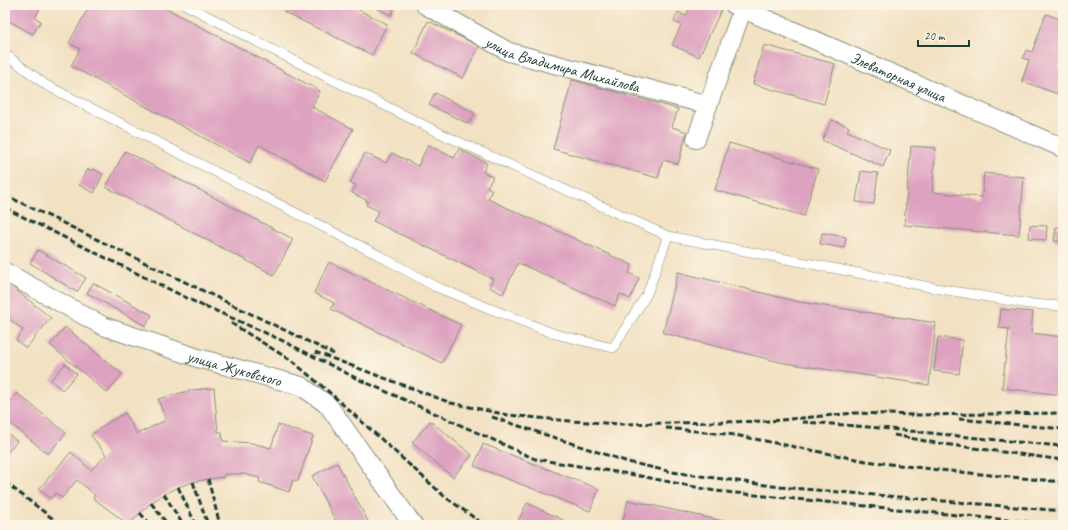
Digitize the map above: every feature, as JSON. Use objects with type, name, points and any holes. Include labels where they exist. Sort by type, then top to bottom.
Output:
[{"type":"street","name":"улица Владимира Михайлова","points":[[425,5],[509,52],[708,106]]},
{"type":"street","points":[[696,139],[740,6]]},
{"type":"street","name":"Элеваторная улица","points":[[740,6],[1063,148]]},
{"type":"street","name":"улица Жуковского","points":[[5,272],[103,326],[198,358],[301,386],[328,405],[413,525]]},
{"type":"lane","points":[[186,5],[448,137],[668,236],[935,288],[1029,304],[1063,306]]},
{"type":"lane","points":[[5,54],[46,85],[434,286],[555,334],[613,348],[647,294],[668,236]]},
{"type":"building","points":[[5,5],[42,5],[35,18],[41,21],[33,34],[5,19]]},
{"type":"building","points":[[90,5],[160,5],[320,91],[312,107],[353,129],[325,181],[259,145],[250,163],[71,66],[80,49],[69,43]]},
{"type":"building","points":[[288,5],[349,5],[387,24],[372,55],[284,12]]},
{"type":"building","points":[[380,5],[396,5],[391,15],[378,9]]},
{"type":"building","points":[[691,5],[716,5],[722,8],[699,57],[672,45],[681,25],[674,22],[678,12],[686,16]]},
{"type":"building","points":[[1046,14],[1063,20],[1063,56],[1059,68],[1063,70],[1063,96],[1022,81],[1029,60],[1023,58],[1026,50],[1032,52]]},
{"type":"building","points":[[428,21],[479,46],[463,78],[413,53]]},
{"type":"building","points":[[764,45],[835,64],[824,104],[753,84]]},
{"type":"building","points":[[572,80],[678,109],[672,127],[687,132],[678,164],[663,160],[658,178],[553,149]]},
{"type":"building","points":[[435,93],[475,113],[469,124],[429,105]]},
{"type":"building","points":[[832,120],[849,127],[847,131],[890,150],[883,167],[822,140]]},
{"type":"building","points":[[729,143],[818,169],[804,216],[715,190]]},
{"type":"building","points":[[428,145],[454,158],[459,149],[487,163],[483,172],[493,177],[487,187],[492,190],[488,199],[632,265],[629,273],[639,278],[630,299],[620,294],[615,306],[518,263],[503,294],[489,287],[493,279],[373,221],[379,211],[366,205],[368,201],[352,193],[356,185],[350,183],[365,153],[386,163],[392,153],[418,166]]},
{"type":"building","points":[[911,146],[936,148],[932,192],[982,197],[984,173],[1024,177],[1019,235],[904,225]]},
{"type":"building","points":[[125,151],[293,239],[274,275],[106,187]]},
{"type":"building","points":[[88,169],[91,171],[92,169],[103,174],[94,193],[79,185]]},
{"type":"building","points":[[861,171],[878,173],[874,204],[856,202]]},
{"type":"building","points":[[1030,225],[1047,226],[1046,240],[1029,238]]},
{"type":"building","points":[[1056,227],[1063,228],[1063,242],[1054,241]]},
{"type":"building","points":[[822,233],[846,237],[844,248],[820,244]]},
{"type":"building","points":[[38,250],[86,278],[77,292],[30,263]]},
{"type":"building","points":[[329,262],[461,325],[442,363],[331,309],[334,303],[314,293]]},
{"type":"building","points":[[678,272],[799,302],[936,323],[929,385],[784,363],[663,333]]},
{"type":"building","points":[[6,282],[51,318],[26,348],[16,340],[23,330],[5,316]]},
{"type":"building","points":[[93,283],[152,315],[146,326],[87,293]]},
{"type":"building","points":[[1001,309],[1033,312],[1031,333],[1063,337],[1063,395],[1002,388],[1009,329],[999,328]]},
{"type":"building","points":[[65,327],[122,374],[107,393],[50,345]]},
{"type":"building","points":[[938,337],[963,340],[959,374],[934,371]]},
{"type":"building","points":[[65,364],[77,374],[62,390],[51,380]]},
{"type":"building","points":[[214,388],[218,432],[222,432],[223,441],[252,443],[271,448],[278,425],[313,436],[298,481],[293,480],[289,492],[259,482],[260,478],[244,474],[224,474],[224,477],[193,482],[164,494],[151,503],[129,525],[93,498],[95,495],[77,480],[62,498],[56,493],[51,499],[39,489],[71,452],[91,470],[106,455],[91,435],[109,422],[125,413],[137,434],[166,420],[158,399],[192,390]]},
{"type":"building","points":[[17,393],[66,433],[48,454],[5,419],[5,408]]},
{"type":"building","points":[[430,421],[472,455],[453,477],[412,443]]},
{"type":"building","points":[[5,432],[17,441],[6,454],[5,454]]},
{"type":"building","points":[[483,444],[599,489],[590,511],[474,466]]},
{"type":"building","points":[[337,463],[370,525],[338,525],[312,476]]},
{"type":"building","points":[[628,500],[736,524],[736,525],[622,525]]},
{"type":"building","points":[[527,503],[563,520],[561,525],[526,525],[518,521]]},
{"type":"railway","points":[[5,195],[334,354]]},
{"type":"railway","points":[[5,208],[209,309]]},
{"type":"railway","points":[[205,306],[279,339],[358,379],[535,459],[635,475],[715,491],[1058,525]]},
{"type":"railway","points":[[231,323],[292,361],[329,392],[444,496],[485,525]]},
{"type":"railway","points":[[315,352],[451,403],[508,415],[570,421],[622,424],[770,421],[855,413],[915,415],[1063,413]]},
{"type":"railway","points":[[492,417],[628,462],[672,472],[780,487],[1063,511]]},
{"type":"railway","points":[[959,419],[1063,429]]},
{"type":"railway","points":[[802,422],[1063,446]]},
{"type":"railway","points":[[666,428],[735,435],[866,461],[939,470],[1063,482]]},
{"type":"railway","points":[[894,435],[936,443],[1063,460]]},
{"type":"railway","points":[[208,479],[220,525]]},
{"type":"railway","points":[[5,482],[61,525]]},
{"type":"railway","points":[[193,482],[208,525]]},
{"type":"railway","points":[[178,487],[196,525]]},
{"type":"railway","points":[[164,494],[183,525]]},
{"type":"railway","points":[[151,503],[168,525]]},
{"type":"railway","points":[[140,513],[151,525]]}]
